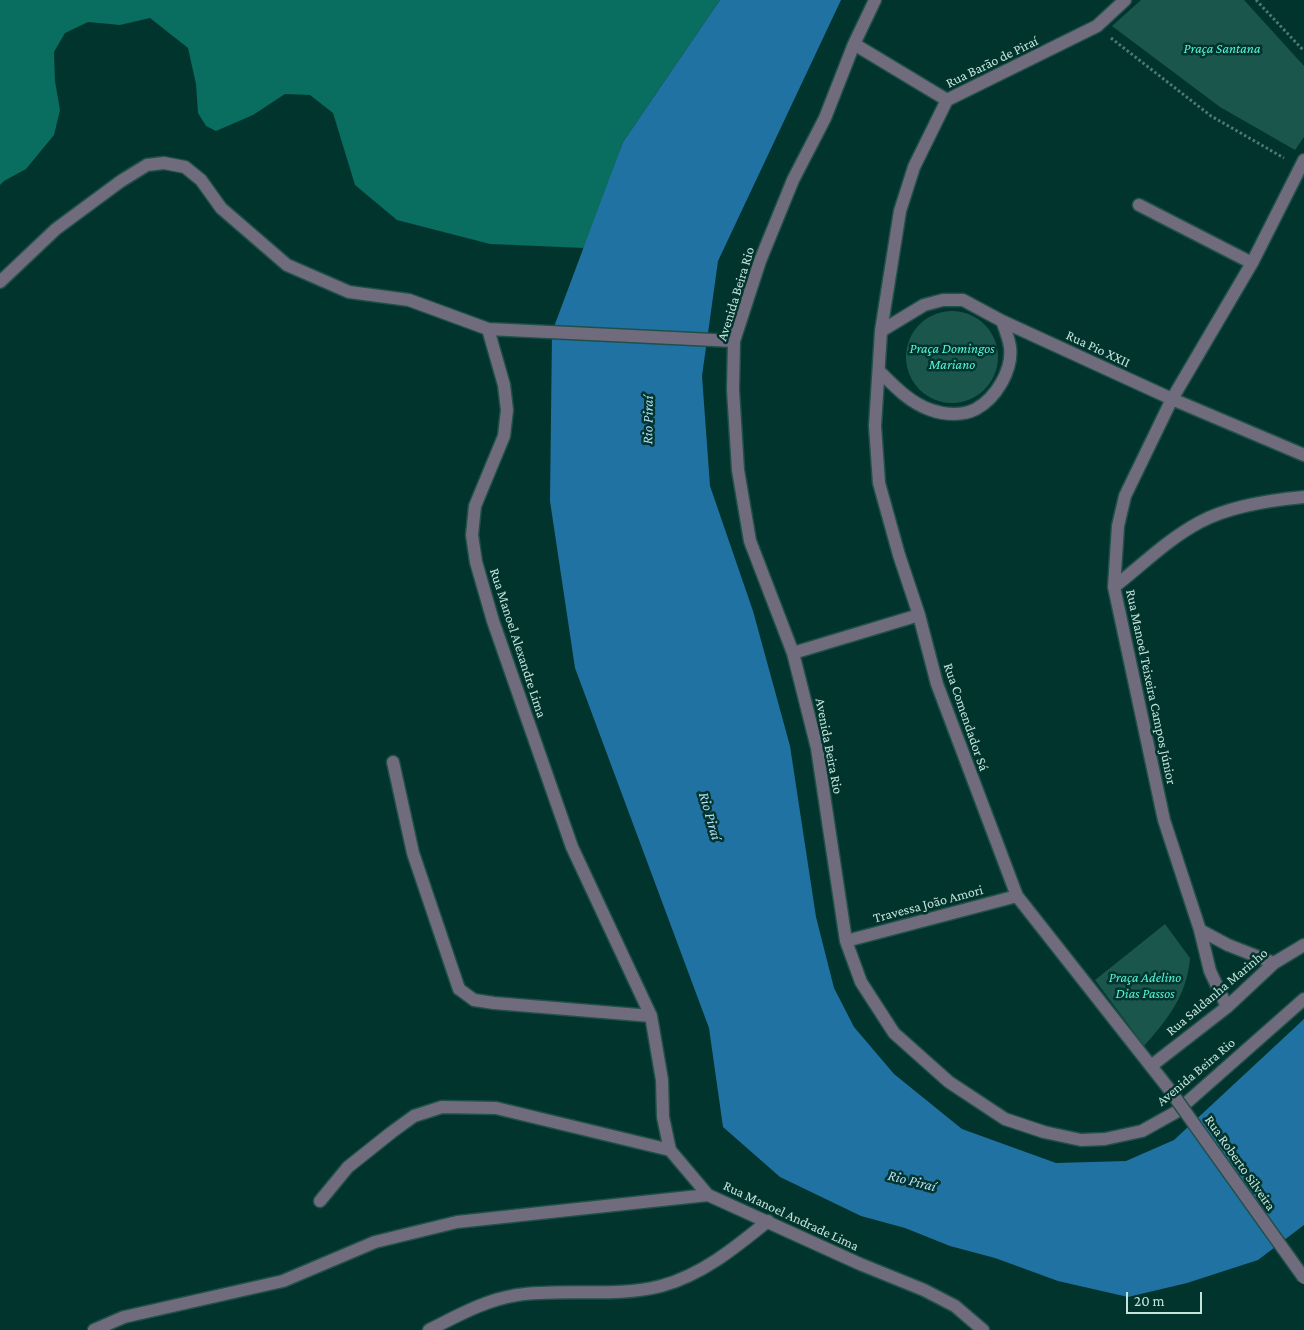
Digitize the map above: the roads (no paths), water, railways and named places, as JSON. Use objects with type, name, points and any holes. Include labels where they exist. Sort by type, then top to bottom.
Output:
[{"type":"street","name":"Avenida Beira Rio","points":[[875,0],[854,44],[825,118],[793,180],[760,261],[734,341],[733,390],[738,470],[750,540],[793,653],[817,748],[846,941],[861,982],[894,1033],[949,1082],[1005,1119],[1044,1132],[1081,1140],[1106,1139],[1142,1131],[1176,1112],[1304,999]]},
{"type":"street","name":"Rua Barão de Piraí","points":[[881,331],[900,211],[914,167],[947,100],[1097,26],[1125,0]]},
{"type":"street","points":[[854,44],[947,100]]},
{"type":"street","points":[[0,282],[56,229],[121,181],[147,165],[164,163],[185,167],[201,180],[221,208],[286,265],[349,292],[408,300],[488,329],[734,341]]},
{"type":"street","name":"Rua Manoel Teixeira Campos Júnior","points":[[1227,1007],[1210,971],[1200,930],[1164,820],[1114,587],[1118,526],[1125,496],[1172,399],[1252,263],[1302,164]]},
{"type":"street","points":[[1139,205],[1252,263]]},
{"type":"street","name":"Rua Pio XXII","points":[[881,331],[924,305],[943,300],[962,300],[1002,321],[1172,399],[1304,455]]},
{"type":"street","points":[[879,371],[912,400],[931,410],[953,415],[976,409],[991,396],[1009,366],[1010,348],[1002,321]]},
{"type":"street","name":"Rua Manoel Alexandre Lima","points":[[488,329],[504,385],[507,410],[504,436],[475,506],[472,535],[476,562],[493,621],[572,847],[599,902]]},
{"type":"street","name":"Rua Comendador Sá","points":[[881,331],[875,426],[879,483],[899,555],[919,615],[937,684],[1017,896],[1151,1066]]},
{"type":"street","points":[[1114,587],[1164,546],[1201,522],[1244,507],[1304,497]]},
{"type":"street","points":[[793,653],[919,615]]},
{"type":"street","points":[[394,762],[413,853],[460,988],[474,1000],[494,1003],[651,1016]]},
{"type":"street","name":"Travessa João Amori","points":[[846,941],[1017,896]]},
{"type":"street","name":"Rua Manoel Andrade Lima","points":[[599,902],[651,1016],[662,1080],[663,1117],[670,1150],[708,1195],[860,1264],[924,1290],[955,1306],[984,1330]]},
{"type":"street","points":[[1200,930],[1228,946],[1274,963]]},
{"type":"street","name":"Rua Saldanha Marinho","points":[[1151,1066],[1227,1007],[1274,963],[1304,945]]},
{"type":"street","name":"Rua Roberto Silveira","points":[[1151,1066],[1304,1278]]},
{"type":"street","points":[[320,1201],[348,1168],[392,1132],[414,1116],[442,1107],[496,1108],[670,1150]]},
{"type":"street","points":[[94,1330],[124,1317],[283,1281],[375,1242],[457,1222],[708,1195]]},
{"type":"street","points":[[428,1330],[480,1305],[517,1295],[629,1290],[662,1286],[698,1271],[729,1252],[768,1221]]},
{"type":"water","name":"Rio Piraí","points":[[720,0],[841,0],[718,261],[702,376],[710,486],[753,611],[790,746],[816,917],[834,988],[854,1027],[894,1074],[962,1129],[1056,1163],[1126,1161],[1174,1140],[1304,1019],[1304,1225],[1258,1260],[1187,1283],[1128,1297],[1058,1281],[995,1258],[950,1246],[905,1228],[861,1216],[780,1177],[723,1127],[709,1028],[575,668],[550,501],[552,332],[623,142]]},
{"type":"park label","name":"Praça Santana","points":[[1222,49]]},
{"type":"park label","name":"Praça Domingos Mariano","points":[[952,358]]},
{"type":"park label","name":"Praça Adelino Dias Passos","points":[[1145,986]]}]
